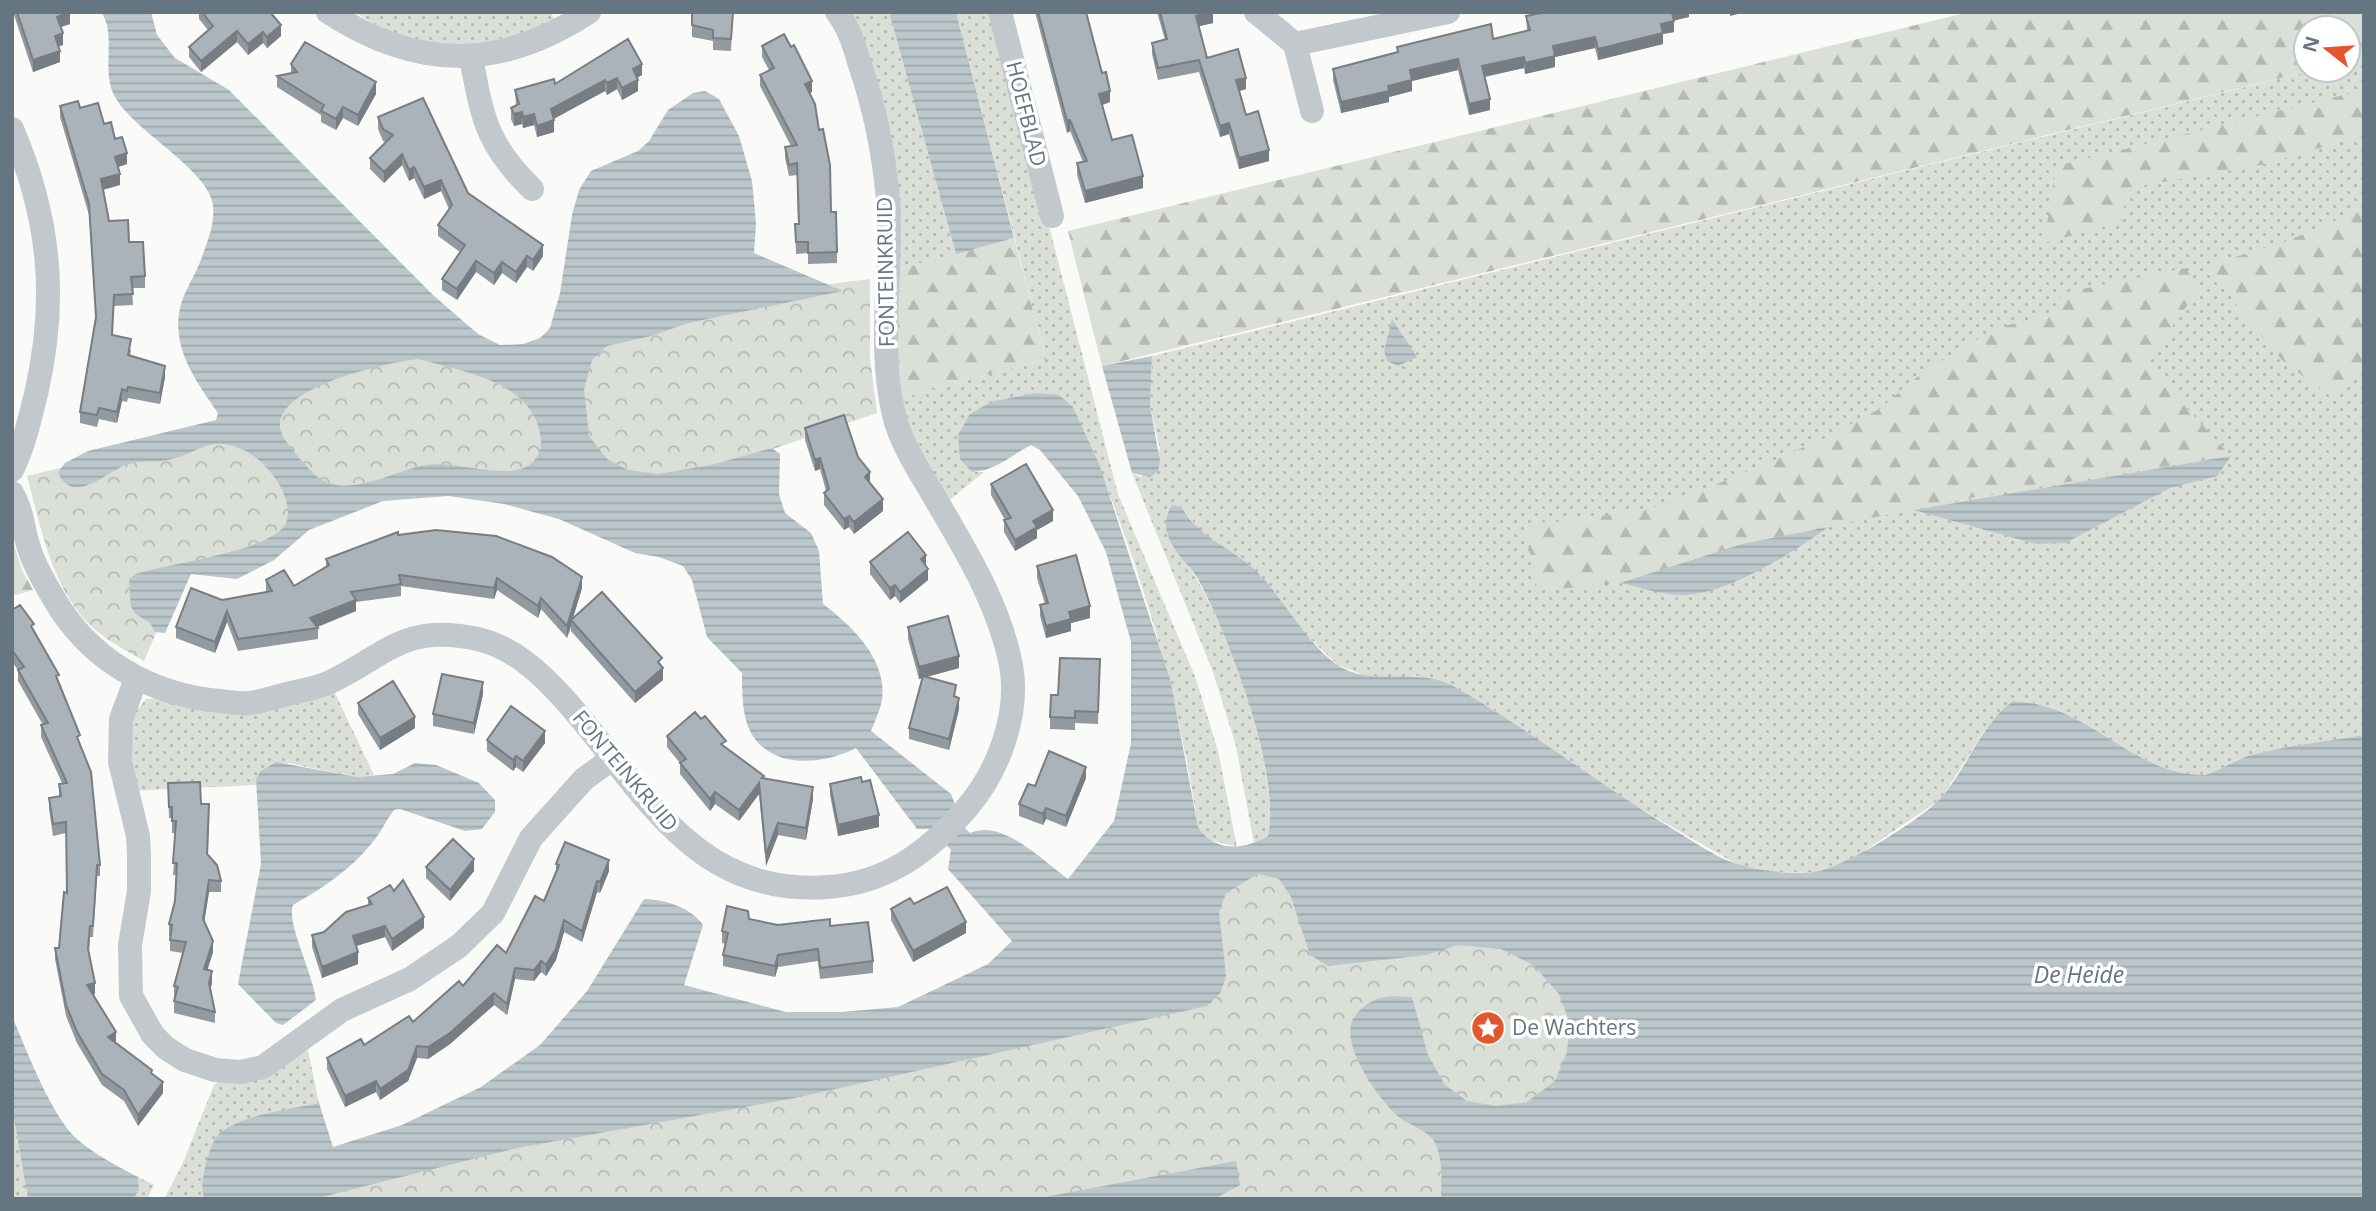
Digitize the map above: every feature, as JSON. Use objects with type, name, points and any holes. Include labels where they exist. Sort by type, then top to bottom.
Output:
[{"type":"street","points":[[328,12],[382,42],[422,54],[471,58],[521,45],[570,25],[589,12]]},
{"type":"street","name":"FONTEINKRUID","points":[[12,493],[20,510],[31,555],[73,630],[136,679],[190,698],[249,703],[328,684],[397,641],[435,636],[474,638],[508,650],[541,673],[684,841],[707,858],[760,882],[807,889],[850,885],[880,877],[905,865],[932,844],[984,785],[1001,751],[1011,711],[1012,668],[985,584],[911,456],[894,417],[887,367],[888,200],[871,97],[847,26],[837,12]]},
{"type":"street","name":"HOEFBLAD","points":[[1000,12],[1052,216]]},
{"type":"street","points":[[1256,12],[1295,44],[1312,111]]},
{"type":"street","points":[[1295,44],[1448,12]]},
{"type":"street","points":[[471,58],[484,125],[505,163],[532,188]]},
{"type":"street","points":[[12,129],[32,175],[37,198],[47,246],[49,301],[46,350],[23,449],[12,470]]},
{"type":"street","points":[[136,679],[121,719],[120,762],[138,836],[139,856],[139,891],[130,946],[131,996],[153,1035],[166,1048],[185,1060],[215,1070],[241,1072],[264,1067],[342,1010],[410,979],[459,946],[493,913],[531,838],[584,779],[613,758]]},
{"type":"green space","points":[[356,12],[551,12],[554,21],[492,44],[455,47],[425,43],[395,34]]},
{"type":"green space","points":[[848,12],[889,12],[956,254],[898,269]]},
{"type":"green space","points":[[956,12],[994,12],[1118,494],[1196,679],[1218,751],[1237,847],[1206,839],[1198,827],[1178,719],[1150,613],[1115,508],[1073,407],[972,472],[984,472],[946,503],[915,454],[902,398],[1046,359]]},
{"type":"green space","points":[[1969,12],[2364,12],[2364,58],[2362,14],[2292,14],[2292,75],[1102,366],[1068,231]]},
{"type":"green space","points":[[2362,58],[2364,735],[2262,752],[2208,774],[2191,774],[2156,765],[2060,712],[2013,701],[1983,733],[1941,799],[1848,862],[1816,872],[1773,872],[1738,865],[1610,791],[1491,708],[1418,676],[1366,676],[1338,665],[1304,633],[1277,595],[1202,534],[1182,507],[1172,546],[1190,569],[1227,641],[1243,684],[1265,769],[1270,807],[1268,836],[1254,844],[1236,746],[1213,672],[1132,473],[1141,477],[1160,449],[1150,405],[1152,356],[2292,75],[2292,84],[2362,84]]},
{"type":"green space","points":[[2364,90],[2364,135],[2261,165],[2134,187],[2126,199],[2121,222],[2044,243],[2056,166]]},
{"type":"green space","points":[[2364,207],[2364,364],[2337,394],[2326,394],[2282,360],[2243,315],[2209,264],[2288,240]]},
{"type":"green space","points":[[1014,238],[1046,359],[902,398],[896,336],[898,269]]},
{"type":"green space","points":[[2186,268],[2198,290],[2146,364],[2231,456],[1981,496],[1742,544],[1620,583],[1537,591],[1527,539],[1530,522],[1557,522],[1650,509],[1730,479],[1823,439],[1881,408],[1923,372],[1994,329],[2056,312],[2062,293]]},
{"type":"green space","points":[[870,279],[870,358],[877,413],[718,468],[624,507],[430,479],[327,506],[275,545],[183,570],[144,661],[114,644],[83,617],[59,581],[44,539],[27,476],[247,424],[295,369],[426,342],[552,368],[608,312]]},
{"type":"green space","points":[[12,538],[22,570],[33,590],[12,596]]},
{"type":"green space","points":[[333,689],[374,775],[357,777],[288,763],[256,779],[256,785],[131,791],[126,724],[146,699]]},
{"type":"green space","points":[[1443,854],[1861,1199],[198,1199],[210,1179],[1054,987],[1201,865]]},
{"type":"green space","points":[[308,1050],[319,1103],[264,1114],[205,1199],[164,1199],[182,1165],[214,1085],[221,1080],[256,1080]]},
{"type":"green space","points":[[12,1107],[28,1199],[12,1199]]},
{"type":"green space","points":[[138,1177],[154,1185],[147,1199],[134,1199],[139,1189]]},
{"type":"water","name":"De Heide","points":[[101,12],[151,12],[157,35],[175,58],[229,90],[433,295],[478,334],[500,345],[523,344],[540,338],[550,328],[560,293],[572,215],[579,190],[591,171],[638,151],[649,141],[668,110],[693,93],[705,91],[719,99],[739,136],[752,181],[756,223],[754,253],[843,291],[688,323],[651,336],[607,346],[592,360],[584,389],[589,436],[607,459],[628,470],[658,474],[711,465],[772,448],[780,454],[779,494],[785,513],[811,533],[819,551],[823,604],[856,633],[879,671],[882,700],[871,731],[951,794],[955,804],[948,812],[970,833],[995,831],[1008,836],[1068,879],[1114,821],[1131,743],[1131,642],[1106,552],[1078,496],[1040,450],[1031,445],[996,466],[972,472],[960,459],[958,435],[970,414],[991,402],[1036,393],[1059,395],[1073,407],[1099,464],[1170,679],[1198,827],[1221,845],[1240,846],[1268,836],[1270,809],[1267,777],[1250,705],[1224,634],[1198,579],[1173,547],[1168,535],[1166,520],[1172,505],[1182,507],[1198,528],[1257,572],[1304,632],[1336,664],[1364,675],[1425,678],[1453,686],[1705,849],[1732,862],[1759,869],[1796,873],[1827,869],[1900,830],[1941,798],[1992,722],[2013,701],[2060,712],[2156,765],[2191,774],[2208,774],[2262,752],[2364,735],[2364,1199],[1441,1199],[1441,1162],[1434,1141],[1399,1117],[1371,1084],[1355,1054],[1351,1040],[1351,1027],[1355,1016],[1367,1004],[1380,998],[1412,997],[1428,1055],[1445,1085],[1467,1101],[1496,1106],[1527,1102],[1555,1081],[1567,1052],[1570,1024],[1559,994],[1533,965],[1501,949],[1458,945],[1426,955],[1328,966],[1310,955],[1291,897],[1279,879],[1258,874],[1226,893],[1219,912],[1226,976],[1221,992],[1207,1006],[795,1098],[517,1148],[314,1199],[205,1199],[203,1179],[213,1144],[220,1133],[242,1121],[319,1103],[333,1147],[402,1125],[481,1087],[540,1045],[587,991],[644,899],[677,906],[692,914],[703,925],[684,985],[786,1012],[842,1012],[898,1007],[988,964],[1012,941],[948,869],[951,850],[932,829],[917,829],[856,748],[830,758],[800,761],[772,754],[761,745],[751,733],[746,719],[742,673],[707,637],[692,580],[683,566],[659,557],[635,553],[559,519],[504,504],[448,496],[383,501],[309,530],[274,560],[237,579],[191,574],[165,633],[155,632],[150,623],[136,614],[131,607],[129,579],[136,574],[261,542],[277,533],[286,523],[288,511],[280,486],[262,462],[244,450],[222,444],[205,446],[168,460],[131,463],[82,487],[73,487],[65,482],[58,472],[65,463],[88,451],[216,420],[218,413],[186,360],[178,332],[182,301],[209,238],[213,205],[208,191],[198,177],[136,122],[114,95],[110,85],[106,21]],"holes":[[[419,359],[495,383],[527,405],[536,421],[541,441],[535,460],[526,467],[504,471],[426,465],[372,481],[344,486],[331,484],[316,476],[283,436],[280,428],[283,413],[295,400],[313,389],[360,371]]]},
{"type":"water","points":[[889,12],[956,12],[1014,238],[956,254]]},
{"type":"water","points":[[1392,319],[1417,357],[1398,366],[1387,361],[1384,351]]},
{"type":"water","points":[[1152,356],[1150,405],[1160,462],[1158,471],[1150,477],[1132,473],[1102,366]]},
{"type":"water","points":[[2231,456],[2217,476],[2170,488],[2065,543],[2036,544],[1914,510]]},
{"type":"water","points":[[1828,527],[1760,570],[1702,593],[1669,594],[1620,583],[1742,544]]},
{"type":"water","points":[[276,762],[357,777],[393,774],[415,763],[436,765],[479,783],[495,800],[495,812],[482,829],[465,831],[400,809],[394,810],[375,839],[355,862],[293,905],[293,924],[316,1000],[283,1025],[276,1023],[238,984],[261,864],[256,779],[261,771]]},
{"type":"water","points":[[12,1016],[40,1082],[68,1130],[107,1160],[138,1177],[139,1189],[134,1199],[28,1199],[12,1107]]},
{"type":"water","points":[[1236,1161],[1240,1185],[1214,1199],[1034,1199]]},
{"type":"building","points":[[17,12],[69,12],[57,17],[63,33],[55,36],[60,51],[33,60]]},
{"type":"building","points":[[202,12],[270,12],[281,25],[267,37],[263,32],[248,44],[237,31],[201,61],[189,47],[213,26]]},
{"type":"building","points":[[692,12],[733,12],[731,39],[713,38],[713,30],[692,25]]},
{"type":"building","points":[[1038,12],[1086,12],[1102,73],[1106,72],[1110,91],[1099,94],[1112,140],[1132,135],[1143,176],[1085,191],[1077,163],[1087,161],[1070,120],[1067,121]]},
{"type":"building","points":[[1160,12],[1210,12],[1196,16],[1207,58],[1238,49],[1246,78],[1236,80],[1246,115],[1258,111],[1269,150],[1239,158],[1229,123],[1220,126],[1199,60],[1158,68],[1152,43],[1167,39]]},
{"type":"building","points":[[1546,12],[1672,12],[1674,21],[1661,24],[1663,33],[1598,49],[1595,37],[1553,46],[1555,56],[1525,63],[1524,57],[1482,66],[1490,99],[1469,104],[1458,59],[1410,70],[1412,80],[1388,86],[1389,91],[1341,102],[1333,69],[1398,52],[1397,47],[1491,24],[1493,39],[1530,30],[1526,16]]},
{"type":"building","points":[[784,34],[791,47],[794,45],[812,81],[805,84],[815,104],[819,130],[823,129],[830,165],[831,212],[836,212],[837,252],[808,253],[808,242],[796,242],[795,224],[799,224],[797,163],[789,165],[785,147],[797,145],[760,75],[774,68],[762,46]]},
{"type":"building","points":[[628,39],[642,64],[633,69],[638,80],[622,88],[617,78],[607,83],[605,80],[551,109],[554,120],[537,126],[534,114],[523,117],[522,112],[514,114],[511,108],[519,104],[515,90],[554,79],[555,84]]},
{"type":"building","points":[[305,42],[376,82],[358,115],[343,107],[336,119],[321,111],[324,105],[277,76],[297,72],[291,64]]},
{"type":"building","points":[[423,98],[468,193],[543,245],[533,260],[527,256],[516,272],[502,262],[494,273],[476,261],[457,289],[442,279],[465,245],[438,225],[452,205],[441,180],[424,187],[414,167],[409,170],[402,154],[384,172],[370,158],[393,135],[383,129],[378,117]]},
{"type":"building","points":[[78,101],[80,108],[98,103],[104,124],[111,122],[115,139],[122,137],[127,153],[115,157],[120,174],[101,179],[109,221],[128,220],[129,242],[143,242],[145,276],[131,277],[133,294],[114,295],[112,335],[131,339],[128,355],[165,366],[160,393],[128,387],[127,391],[122,389],[117,412],[99,408],[97,415],[80,412],[96,317],[89,204],[60,106]]},
{"type":"building","points":[[844,415],[858,457],[870,472],[865,477],[883,499],[854,522],[849,516],[844,519],[824,493],[829,489],[820,458],[815,460],[805,428]]},
{"type":"building","points":[[1026,464],[1053,510],[1033,521],[1037,527],[1015,540],[1004,520],[1011,518],[991,484]]},
{"type":"building","points":[[436,530],[496,536],[552,557],[582,577],[567,626],[541,598],[538,606],[497,578],[494,588],[399,575],[401,584],[351,592],[356,600],[310,618],[318,628],[238,639],[227,611],[215,642],[176,627],[191,588],[222,600],[272,591],[266,580],[284,570],[294,586],[329,565],[326,559],[398,532],[398,535]]},
{"type":"building","points":[[908,532],[926,555],[921,559],[928,569],[900,592],[895,585],[890,588],[870,562]]},
{"type":"building","points":[[1076,555],[1090,606],[1069,612],[1071,619],[1046,626],[1040,605],[1048,603],[1037,566]]},
{"type":"building","points":[[602,592],[662,658],[658,662],[663,668],[635,692],[571,620]]},
{"type":"building","points":[[20,605],[34,624],[31,626],[59,675],[56,676],[80,735],[77,737],[91,772],[100,865],[97,865],[93,926],[90,926],[88,949],[95,983],[87,985],[116,1032],[108,1037],[152,1070],[151,1073],[163,1082],[138,1115],[124,1090],[102,1074],[77,1032],[66,1005],[55,948],[59,948],[64,892],[67,893],[66,822],[53,824],[49,798],[61,796],[59,784],[67,783],[41,725],[48,723],[18,670],[24,667],[12,650],[12,610]]},
{"type":"building","points":[[948,616],[959,656],[919,667],[908,627]]},
{"type":"building","points":[[1060,658],[1100,659],[1098,712],[1075,711],[1075,718],[1050,717],[1051,695],[1058,695]]},
{"type":"building","points":[[442,674],[483,682],[474,723],[433,714]]},
{"type":"building","points":[[923,676],[956,685],[954,696],[959,698],[949,739],[909,728]]},
{"type":"building","points":[[393,681],[415,717],[380,738],[358,703]]},
{"type":"building","points":[[511,706],[545,731],[523,761],[516,756],[513,760],[487,740]]},
{"type":"building","points":[[695,712],[701,719],[705,716],[726,741],[721,744],[764,776],[762,778],[813,787],[806,828],[778,823],[766,854],[759,783],[739,810],[715,792],[710,799],[680,763],[686,759],[667,736]]},
{"type":"building","points":[[1049,751],[1086,767],[1066,816],[1046,808],[1043,814],[1019,804],[1028,784],[1035,786]]},
{"type":"building","points":[[861,777],[862,782],[870,780],[879,815],[838,825],[830,784]]},
{"type":"building","points":[[200,782],[201,804],[209,804],[207,854],[217,865],[221,881],[209,880],[203,919],[213,941],[204,969],[212,971],[209,983],[215,1012],[174,1001],[178,987],[174,986],[186,942],[170,940],[172,925],[169,924],[175,901],[177,863],[173,863],[176,821],[172,821],[172,807],[169,807],[168,783]]},
{"type":"building","points":[[453,839],[474,859],[450,890],[426,867]]},
{"type":"building","points":[[565,842],[609,860],[600,882],[597,881],[582,931],[564,920],[556,949],[546,965],[541,961],[534,970],[515,968],[507,1004],[494,993],[450,1033],[428,1047],[417,1046],[408,1070],[380,1089],[376,1081],[345,1096],[327,1058],[361,1039],[364,1045],[409,1016],[413,1022],[459,981],[463,986],[497,945],[506,953],[535,896],[544,901]]},
{"type":"building","points":[[403,880],[424,917],[392,939],[385,926],[353,936],[358,952],[322,967],[312,935],[324,932],[346,912],[372,904],[368,898],[390,885],[394,891]]},
{"type":"building","points":[[947,887],[966,922],[913,951],[891,909],[910,898],[914,904]]},
{"type":"building","points":[[727,906],[748,911],[749,919],[778,925],[830,919],[830,926],[868,922],[873,961],[820,968],[818,949],[778,955],[775,966],[723,955],[728,933],[722,931]]},
{"type":"place","name":"De Wachters","points":[[1488,1028]]}]
